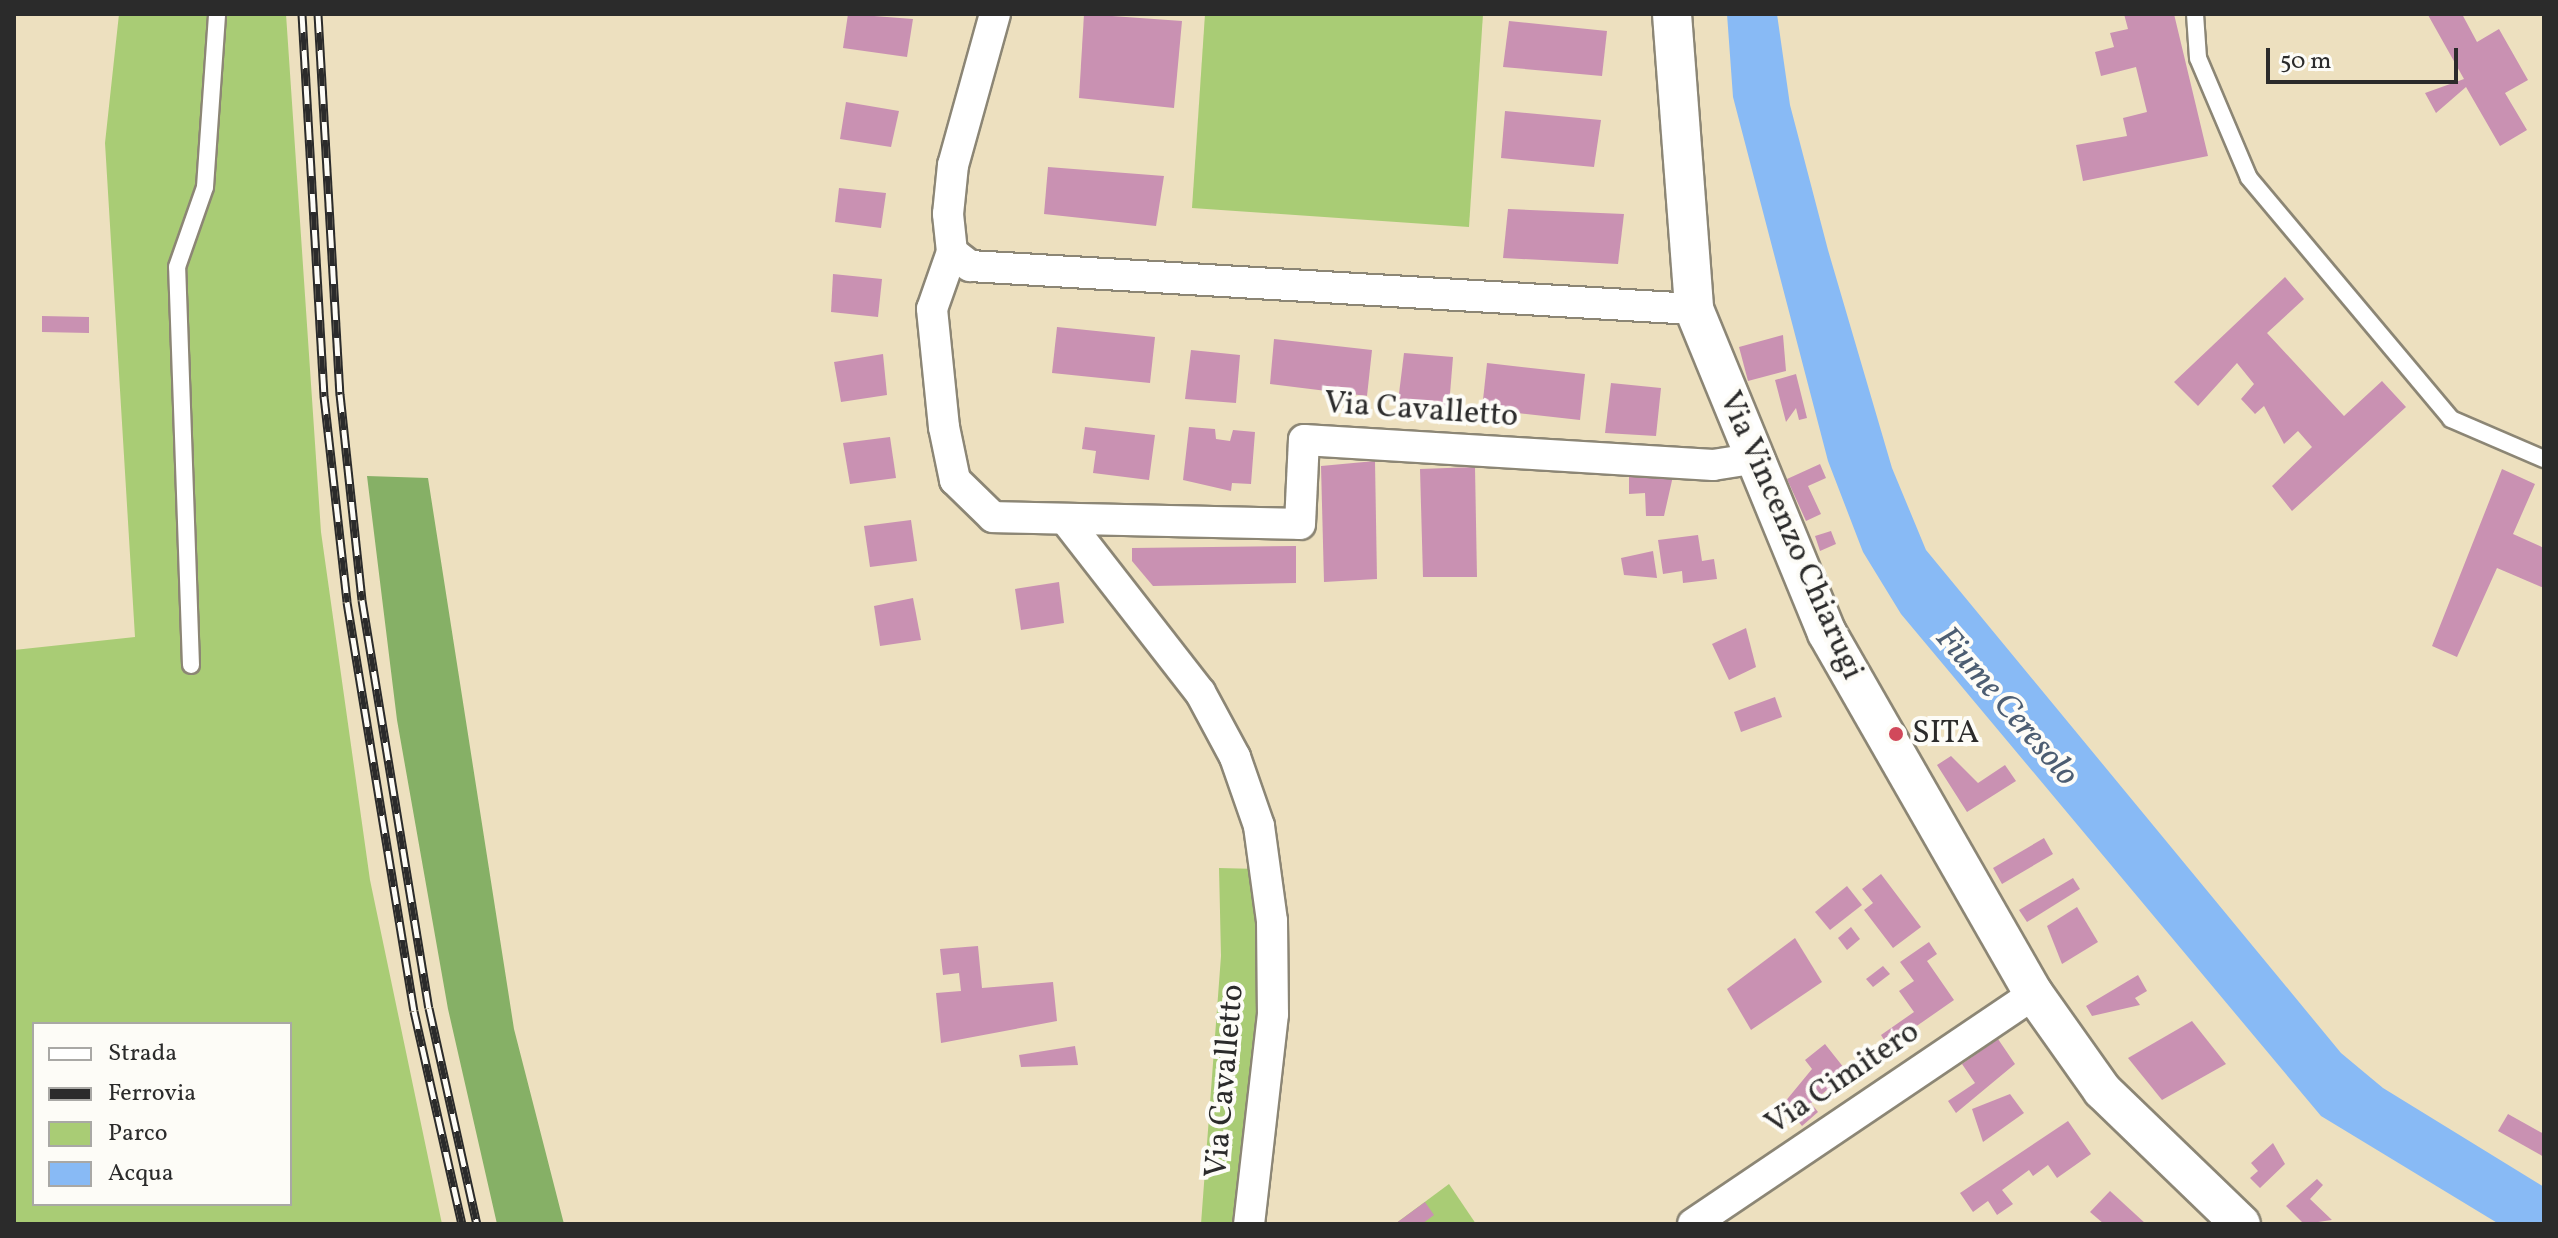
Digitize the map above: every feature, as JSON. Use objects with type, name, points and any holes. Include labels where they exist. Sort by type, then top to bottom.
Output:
[{"type":"street","name":"Via Cavalletto","points":[[995,14],[953,165],[952,252],[932,309],[955,480],[993,517],[1069,524],[1300,524],[1304,440],[1713,465],[1750,459]]},
{"type":"street","name":"Via Vincenzo Chiarugi","points":[[1672,14],[1694,309],[1750,459],[1827,633],[2034,994],[2102,1090],[2241,1224]]},
{"type":"street","points":[[952,252],[970,266],[1694,309]]},
{"type":"street","name":"Via Cavalletto","points":[[1069,524],[1160,639],[1235,757],[1259,826],[1272,921],[1273,1014],[1249,1224]]},
{"type":"street","name":"Via Cimitero","points":[[1693,1224],[2034,994]]},
{"type":"lane","points":[[191,665],[177,267],[205,187],[217,14]]},
{"type":"lane","points":[[2195,14],[2198,58],[2259,191],[2451,419],[2544,459]]},
{"type":"green space","points":[[119,14],[286,14],[321,532],[370,880],[442,1224],[14,1224],[14,650],[135,637],[105,143]]},
{"type":"green space","points":[[1205,14],[1483,14],[1469,227],[1192,208]]},
{"type":"green space","points":[[367,476],[428,478],[514,1029],[564,1224],[497,1224],[448,1009],[397,720]]},
{"type":"green space","points":[[1219,868],[1259,869],[1267,950],[1250,1224],[1201,1224],[1221,956]]},
{"type":"green space","points":[[1449,1184],[1476,1224],[1395,1224]]},
{"type":"water","name":"Fiume Ceresolo","points":[[1727,14],[1777,14],[1790,105],[1828,250],[1892,468],[1926,550],[2341,1053],[2383,1088],[2544,1187],[2544,1224],[2499,1224],[2321,1116],[1901,614],[1863,552],[1828,461],[1733,97]]},
{"type":"building","points":[[848,14],[913,19],[907,57],[843,48]]},
{"type":"building","points":[[1084,14],[1182,21],[1174,108],[1079,98]]},
{"type":"building","points":[[2124,14],[2174,14],[2208,156],[2083,181],[2076,145],[2127,136],[2123,118],[2147,112],[2136,67],[2101,76],[2095,52],[2114,47],[2110,33],[2128,29]]},
{"type":"building","points":[[2462,14],[2477,42],[2499,29],[2528,80],[2505,93],[2527,130],[2500,146],[2466,87],[2436,113],[2425,93],[2464,79],[2428,15]]},
{"type":"building","points":[[1509,21],[1607,31],[1602,76],[1503,67]]},
{"type":"building","points":[[846,102],[899,111],[891,147],[840,139]]},
{"type":"building","points":[[1505,111],[1601,120],[1594,167],[1501,158]]},
{"type":"building","points":[[1048,167],[1164,176],[1156,226],[1044,214]]},
{"type":"building","points":[[839,188],[886,193],[881,228],[835,222]]},
{"type":"building","points":[[1508,209],[1624,214],[1618,264],[1503,258]]},
{"type":"building","points":[[833,274],[882,279],[878,317],[831,312]]},
{"type":"building","points":[[2285,277],[2304,299],[2267,333],[2344,416],[2382,381],[2406,407],[2292,511],[2272,486],[2312,447],[2298,431],[2284,444],[2264,406],[2255,414],[2241,399],[2254,384],[2237,363],[2198,406],[2174,382]]},
{"type":"building","points":[[42,316],[89,317],[89,333],[42,332]]},
{"type":"building","points":[[1057,327],[1155,337],[1150,383],[1052,373]]},
{"type":"building","points":[[1783,335],[1786,371],[1748,381],[1739,347]]},
{"type":"building","points":[[1274,339],[1372,350],[1367,396],[1270,384]]},
{"type":"building","points":[[1191,350],[1240,355],[1236,403],[1185,399]]},
{"type":"building","points":[[1404,353],[1453,357],[1449,406],[1398,402]]},
{"type":"building","points":[[883,354],[887,395],[841,402],[834,362]]},
{"type":"building","points":[[1487,363],[1585,374],[1580,420],[1482,409]]},
{"type":"building","points":[[1796,374],[1807,418],[1799,420],[1796,408],[1786,422],[1775,380]]},
{"type":"building","points":[[1611,383],[1661,388],[1656,436],[1605,433]]},
{"type":"building","points":[[1085,427],[1155,435],[1149,480],[1093,473],[1096,451],[1082,449]]},
{"type":"building","points":[[1189,427],[1215,429],[1216,439],[1230,441],[1233,430],[1255,432],[1251,484],[1232,483],[1231,491],[1183,480]]},
{"type":"building","points":[[890,437],[896,478],[850,484],[843,443]]},
{"type":"building","points":[[1375,461],[1377,579],[1324,582],[1321,466]]},
{"type":"building","points":[[1820,464],[1826,478],[1808,486],[1821,514],[1806,521],[1787,479]]},
{"type":"building","points":[[1475,467],[1477,577],[1423,577],[1420,469]]},
{"type":"building","points":[[2502,469],[2535,484],[2513,534],[2544,548],[2544,588],[2497,568],[2457,657],[2432,646]]},
{"type":"building","points":[[1673,476],[1664,516],[1646,516],[1645,493],[1629,494],[1629,477]]},
{"type":"building","points":[[911,520],[917,561],[870,567],[864,526]]},
{"type":"building","points":[[1831,531],[1836,544],[1820,551],[1815,536]]},
{"type":"building","points":[[1698,535],[1702,561],[1714,559],[1717,579],[1683,583],[1682,571],[1663,574],[1658,540]]},
{"type":"building","points":[[1296,546],[1296,583],[1153,586],[1132,561],[1132,548]]},
{"type":"building","points":[[1653,551],[1657,578],[1624,575],[1621,558]]},
{"type":"building","points":[[1059,582],[1064,623],[1021,630],[1015,589]]},
{"type":"building","points":[[913,598],[921,640],[880,646],[874,606]]},
{"type":"building","points":[[1746,628],[1756,667],[1729,680],[1712,644]]},
{"type":"building","points":[[1775,697],[1782,717],[1741,732],[1734,712]]},
{"type":"building","points":[[1951,756],[1978,783],[2005,765],[2016,781],[1967,812],[1937,765]]},
{"type":"building","points":[[2044,838],[2053,854],[2002,884],[1993,868]]},
{"type":"building","points":[[1881,874],[1921,927],[1893,948],[1864,910],[1873,903],[1862,889]]},
{"type":"building","points":[[2073,878],[2080,889],[2027,922],[2019,910]]},
{"type":"building","points":[[1847,886],[1862,905],[1830,930],[1815,912]]},
{"type":"building","points":[[2077,907],[2098,942],[2062,964],[2047,926]]},
{"type":"building","points":[[1851,927],[1860,939],[1847,950],[1838,938]]},
{"type":"building","points":[[1795,938],[1822,982],[1751,1030],[1727,989]]},
{"type":"building","points":[[1929,942],[1937,954],[1927,961],[1954,1000],[1888,1046],[1881,1035],[1914,1012],[1899,991],[1914,981],[1900,962]]},
{"type":"building","points":[[978,946],[982,988],[1053,982],[1057,1021],[941,1043],[936,993],[961,991],[959,973],[943,975],[940,949]]},
{"type":"building","points":[[1883,966],[1890,974],[1873,987],[1866,979]]},
{"type":"building","points":[[2138,975],[2147,991],[2135,998],[2140,1005],[2092,1016],[2086,1006]]},
{"type":"building","points":[[2192,1021],[2226,1064],[2162,1100],[2128,1058]]},
{"type":"building","points":[[1998,1039],[2015,1064],[1956,1113],[1948,1101],[1975,1083],[1962,1064]]},
{"type":"building","points":[[1825,1044],[1848,1073],[1811,1103],[1818,1112],[1802,1126],[1784,1103],[1812,1069],[1805,1060]]},
{"type":"building","points":[[1075,1046],[1078,1065],[1021,1067],[1019,1055]]},
{"type":"building","points":[[2010,1094],[2024,1113],[1983,1142],[1972,1109]]},
{"type":"building","points":[[2508,1114],[2544,1134],[2544,1157],[2498,1131]]},
{"type":"building","points":[[2068,1121],[2091,1154],[2057,1178],[2048,1165],[2033,1176],[2029,1170],[2002,1190],[2013,1204],[1997,1215],[1988,1201],[1973,1212],[1960,1193]]},
{"type":"building","points":[[2273,1143],[2285,1164],[2260,1188],[2250,1178],[2258,1171],[2251,1163]]},
{"type":"building","points":[[2317,1179],[2323,1185],[2310,1199],[2332,1220],[2304,1224],[2286,1206]]},
{"type":"building","points":[[2110,1191],[2146,1224],[2104,1224],[2090,1212]]},
{"type":"building","points":[[1425,1202],[1434,1215],[1422,1224],[1395,1224]]},
{"type":"railway","points":[[302,14],[324,396],[347,602],[414,1011],[462,1224]]},
{"type":"railway","points":[[318,14],[340,394],[362,600],[429,1008],[477,1224]]},
{"type":"place","name":"SITA","points":[[1896,734]]}]
